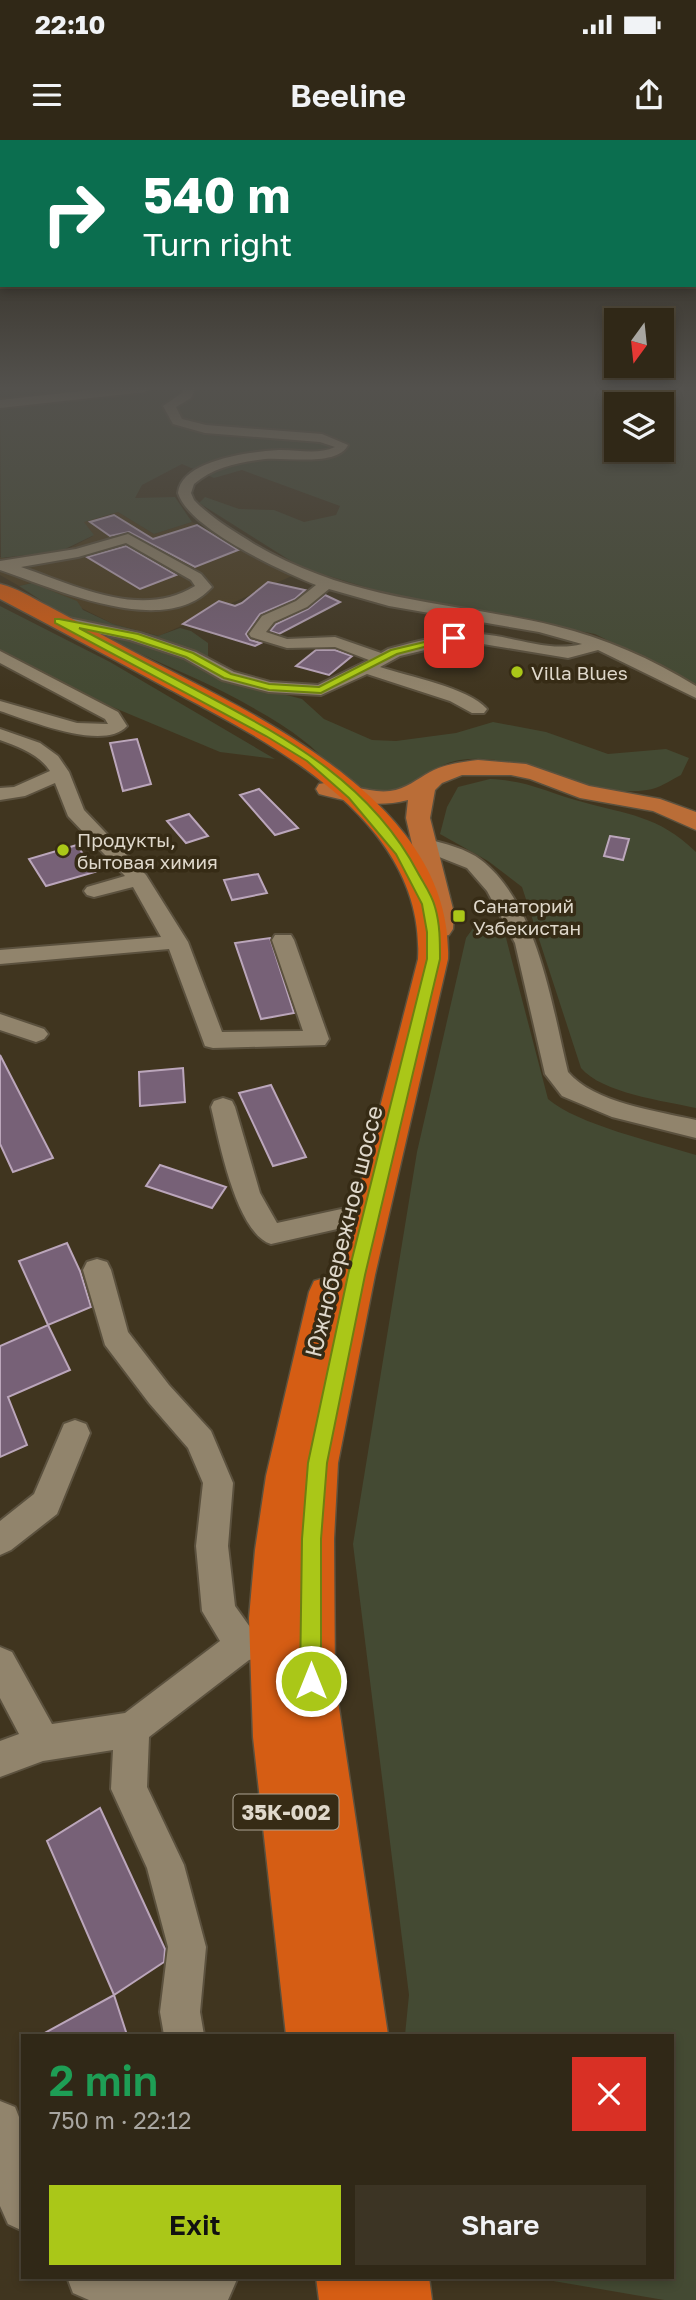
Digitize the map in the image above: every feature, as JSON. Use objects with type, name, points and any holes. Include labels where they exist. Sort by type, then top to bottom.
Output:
[{"type":"highway","name":"Южнобережное шоссе","points":[[1,574],[59,621],[270,733],[311,759],[353,796],[414,858],[428,904],[434,932],[433,959],[356,1275],[317,1463],[312,1539],[275,1623]]},
{"type":"highway","name":"Южнобережное шоссе","points":[[0,600],[237,724],[304,769],[366,830],[414,858]]},
{"type":"highway","name":"Южнобережное шоссе","points":[[314,2034],[277,1737],[275,1623],[282,1503],[296,1424],[377,1087],[411,974],[413,935],[410,916],[414,858]]},
{"type":"highway","name":"Южнобережное шоссе","points":[[275,1623],[311,1681],[360,2034]]},
{"type":"main road","points":[[327,789],[353,796],[400,798],[451,772],[493,765],[537,774],[586,793],[676,811],[696,823]]},
{"type":"main road","points":[[414,858],[419,802],[426,785]]},
{"type":"street","points":[[185,489],[188,501],[233,537],[325,585],[406,605],[566,634],[636,660],[696,693]]},
{"type":"street","points":[[128,538],[196,577],[204,587],[195,595],[157,608],[102,599],[1,574],[128,538]]},
{"type":"street","points":[[325,585],[300,605],[267,620],[259,627],[257,634],[272,642],[293,646],[328,641],[381,659]]},
{"type":"street","points":[[59,621],[134,636],[190,655],[228,676],[269,687],[321,690],[394,652],[454,638],[482,639],[568,653],[598,645]]},
{"type":"street","points":[[0,656],[112,716],[118,726],[106,733],[83,731],[0,706]]},
{"type":"street","points":[[366,668],[456,697],[478,709]]},
{"type":"street","points":[[0,734],[34,747],[52,760],[75,812],[139,879],[177,942],[193,978],[213,1040],[317,1039],[283,940]]},
{"type":"street","points":[[0,794],[18,792],[59,774]]},
{"type":"street","points":[[414,858],[454,854],[474,864],[496,888],[526,943],[557,1074],[570,1090],[621,1111],[696,1129]]},
{"type":"street","points":[[94,891],[139,879]]},
{"type":"street","points":[[0,957],[177,942]]},
{"type":"street","points":[[0,1022],[36,1034]]},
{"type":"street","points":[[223,1107],[233,1149],[261,1225],[271,1234],[346,1217]]},
{"type":"street","points":[[97,1270],[115,1337],[159,1394],[201,1440],[218,1483],[212,1546],[219,1611],[275,1623]]},
{"type":"street","points":[[0,1540],[46,1504],[75,1433]]},
{"type":"street","points":[[0,1759],[43,1743],[132,1729],[186,1685],[275,1623]]},
{"type":"street","points":[[0,1664],[43,1743]]},
{"type":"street","points":[[132,1729],[129,1790],[165,1865],[187,1947],[180,2012],[184,2034]]},
{"type":"street","points":[[0,2122],[8,2170],[21,2204]]},
{"type":"street","points":[[93,2279],[107,2286],[185,2300]]},
{"type":"street","points":[[204,2300],[215,2279]]},
{"type":"shaded area","points":[[118,512],[154,534],[192,522],[294,575],[159,636],[113,624],[32,583],[19,586],[0,575],[0,557],[11,559],[68,549],[93,536],[83,522]]},
{"type":"green space","points":[[1,489],[140,489],[135,498],[175,497],[192,522],[154,534],[118,512],[84,522],[94,535],[61,551],[1,558]]},
{"type":"green space","points":[[293,489],[696,489],[696,684],[595,634],[395,596],[302,568],[199,503],[205,497],[239,509],[274,510],[304,522],[336,515],[340,506]]},
{"type":"green space","points":[[32,583],[77,601],[83,610],[113,624],[158,636],[180,628],[191,631],[208,643],[208,656],[226,670],[260,688],[302,699],[324,719],[372,740],[396,741],[456,733],[493,722],[546,732],[608,754],[666,749],[689,758],[681,775],[647,790],[600,788],[507,762],[484,759],[460,760],[446,764],[403,788],[391,791],[362,787],[346,778],[297,735],[257,710],[83,626],[19,586]]},
{"type":"green space","points":[[0,606],[110,662],[275,759],[220,752],[0,660]]},
{"type":"green space","points":[[490,779],[526,784],[642,818],[669,830],[696,852],[696,1108],[618,1090],[591,1077],[581,1068],[522,887],[488,861],[440,834],[447,807],[458,787]]},
{"type":"green space","points":[[476,924],[489,925],[506,938],[548,1099],[597,1125],[696,1155],[696,2300],[664,2300],[542,2279],[674,2279],[674,2034],[405,2034],[409,1995],[353,1544],[417,1152],[466,938]]},
{"type":"building","points":[[114,515],[153,539],[197,525],[238,550],[195,567],[129,532],[110,536],[90,522]]},
{"type":"building","points":[[126,546],[176,575],[140,589],[87,557]]},
{"type":"building","points":[[268,582],[305,590],[295,599],[260,614],[246,634],[250,640],[261,643],[255,646],[183,624],[219,601],[235,606],[242,603]]},
{"type":"building","points":[[325,595],[340,602],[279,634],[270,631],[276,624],[308,609]]},
{"type":"building","points":[[316,650],[335,650],[352,656],[329,675],[296,666]]},
{"type":"building","points":[[137,739],[151,784],[123,791],[110,743]]},
{"type":"building","points":[[259,789],[298,828],[275,835],[240,795]]},
{"type":"building","points":[[189,814],[208,836],[186,843],[167,821]]},
{"type":"building","points":[[610,836],[629,839],[623,860],[604,856]]},
{"type":"building","points":[[77,845],[95,872],[46,886],[29,859]]},
{"type":"building","points":[[258,874],[267,893],[232,900],[224,880]]},
{"type":"building","points":[[270,938],[294,1013],[261,1019],[235,943]]},
{"type":"building","points":[[0,1055],[53,1158],[13,1172],[0,1144]]},
{"type":"building","points":[[183,1068],[185,1102],[140,1106],[139,1072]]},
{"type":"building","points":[[271,1085],[306,1157],[273,1166],[239,1093]]},
{"type":"building","points":[[160,1165],[226,1187],[212,1208],[146,1186]]},
{"type":"building","points":[[67,1243],[80,1271],[91,1307],[48,1325],[19,1261]]},
{"type":"building","points":[[48,1325],[70,1370],[8,1397],[27,1445],[0,1457],[0,1346]]},
{"type":"building","points":[[100,1808],[165,1949],[164,1962],[114,1995],[47,1841]]},
{"type":"building","points":[[114,1995],[127,2034],[43,2034]]},
{"type":"place","name":"Villa Blues","points":[[517,672]]},
{"type":"place","name":"Продукты, бытовая химия","points":[[63,850]]},
{"type":"place","name":"Санаторий Узбекистан","points":[[459,916]]},
{"type":"route","points":[[311,1681],[312,1539],[317,1463],[356,1275],[433,959],[434,932],[428,904],[402,854],[383,828],[353,796],[311,759],[270,733],[59,621],[134,636],[190,655],[228,676],[269,687],[321,690],[394,652],[454,638]]}]
